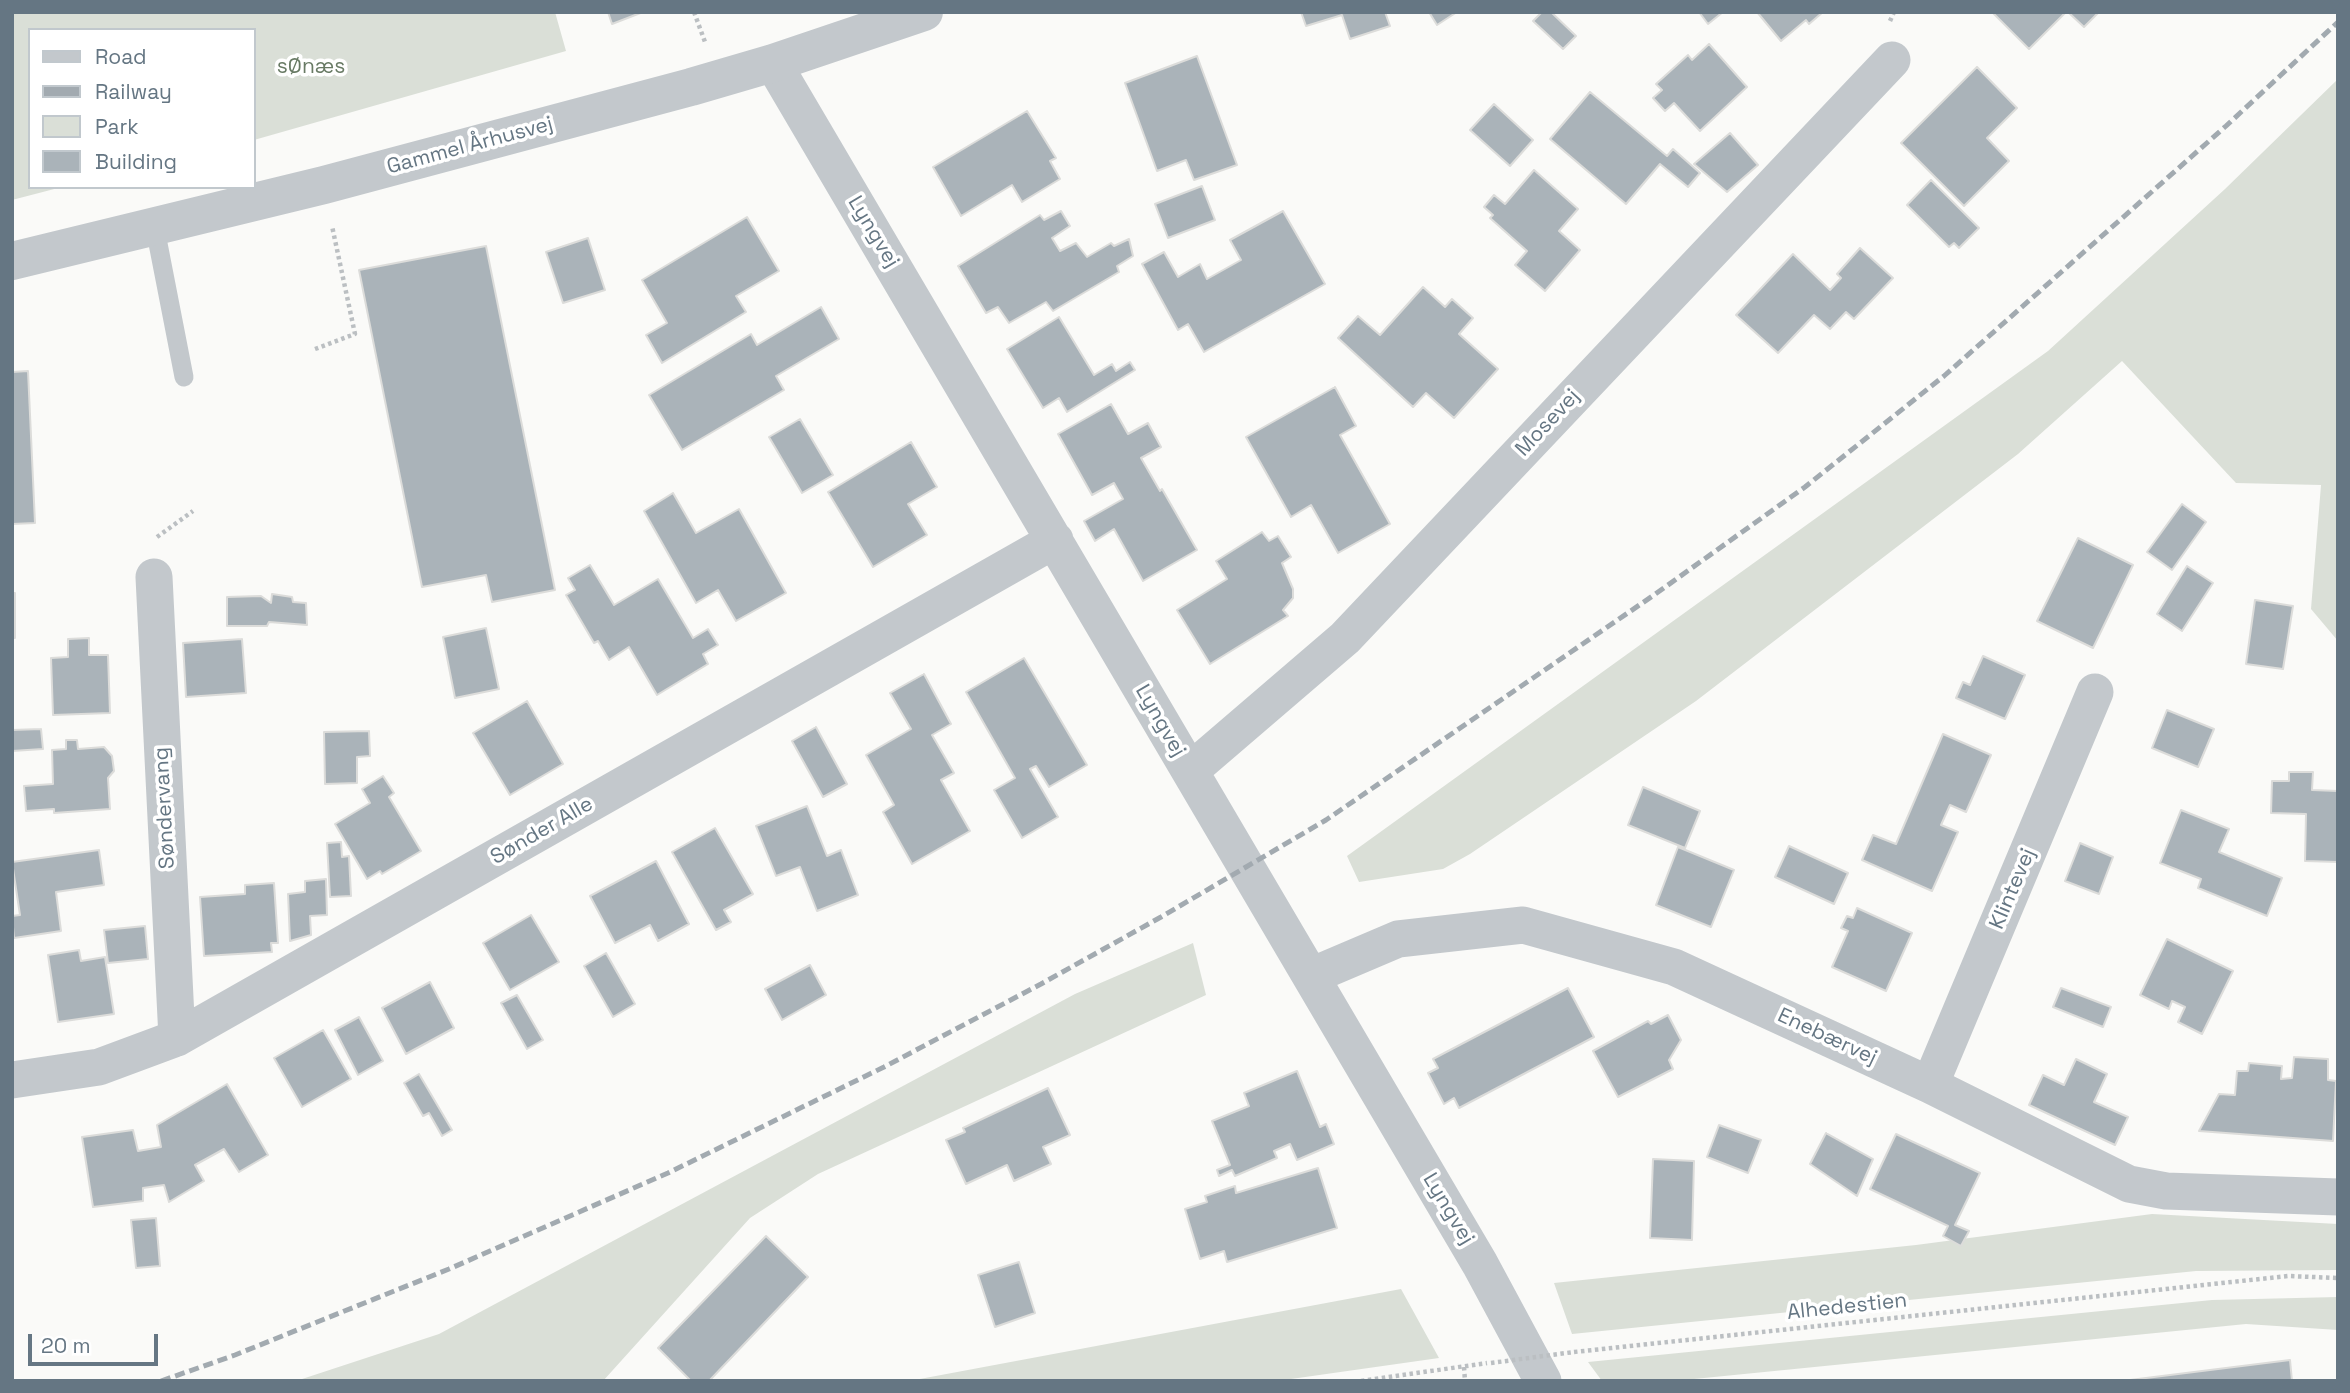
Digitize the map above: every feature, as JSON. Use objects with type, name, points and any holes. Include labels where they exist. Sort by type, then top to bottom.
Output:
[{"type":"street","name":"Gammel Århusvej","points":[[12,261],[324,185],[773,63],[924,12]]},
{"type":"street","name":"Mosevej","points":[[1190,771],[1345,638],[1892,60]]},
{"type":"street","name":"Lyngvej","points":[[773,63],[1480,1264],[1544,1381]]},
{"type":"street","name":"Sønder Alle","points":[[12,1080],[99,1067],[177,1038],[1055,540]]},
{"type":"street","name":"Søndervang","points":[[154,577],[177,1038]]},
{"type":"street","name":"Klintevej","points":[[1930,1086],[2095,692]]},
{"type":"street","name":"Enebærvej","points":[[1311,976],[1398,939],[1523,925],[1674,967],[1930,1086],[2129,1184],[2165,1191],[2338,1197]]},
{"type":"lane","points":[[155,228],[184,377]]},
{"type":"path","points":[[315,349],[355,334],[324,185]]},
{"type":"path","name":"Alhedestien","points":[[1361,1381],[1574,1352],[2288,1276],[2338,1278]]},
{"type":"path","points":[[1464,1367],[1465,1381]]},
{"type":"green space","name":"sØnæs","points":[[12,12],[555,12],[566,51],[256,139],[256,28],[28,28],[28,189],[54,189],[12,200]]},
{"type":"green space","points":[[2338,79],[2338,641],[2311,609],[2321,485],[2236,483],[2122,361],[2018,454],[1696,701],[1470,854],[1443,869],[1359,882],[1347,856],[2048,351],[2225,189]]},
{"type":"green space","points":[[1193,943],[1206,995],[818,1174],[750,1218],[603,1381],[296,1381],[439,1334],[1075,994]]},
{"type":"green space","points":[[2152,1214],[2338,1224],[2338,1270],[2196,1271],[1572,1334],[1554,1283],[1916,1245]]},
{"type":"green space","points":[[1401,1289],[1439,1358],[1277,1381],[909,1381]]},
{"type":"green space","points":[[2338,1297],[2338,1330],[2246,1324],[1674,1381],[1602,1381],[1588,1362],[2212,1300]]},
{"type":"building","points":[[608,12],[643,12],[612,24]]},
{"type":"building","points":[[1301,12],[1385,12],[1390,26],[1350,39],[1342,15],[1306,26]]},
{"type":"building","points":[[1429,12],[1457,12],[1437,25]]},
{"type":"building","points":[[1542,12],[1551,12],[1576,36],[1563,49],[1533,21]]},
{"type":"building","points":[[1699,12],[1723,12],[1708,24]]},
{"type":"building","points":[[1757,12],[1823,12],[1809,24],[1806,20],[1781,41]]},
{"type":"building","points":[[1992,12],[2066,12],[2029,49]]},
{"type":"building","points":[[2068,12],[2099,12],[2084,27]]},
{"type":"building","points":[[1709,44],[1747,87],[1700,131],[1674,103],[1665,111],[1653,98],[1662,90],[1656,84],[1688,55],[1692,60]]},
{"type":"building","points":[[1197,56],[1237,165],[1194,180],[1186,160],[1157,171],[1125,83]]},
{"type":"building","points":[[1977,67],[2017,108],[1987,138],[2009,161],[1964,206],[1901,143]]},
{"type":"building","points":[[1590,92],[1667,156],[1673,149],[1700,173],[1688,187],[1660,164],[1626,204],[1550,139]]},
{"type":"building","points":[[1494,104],[1533,140],[1510,166],[1470,130]]},
{"type":"building","points":[[1027,111],[1056,158],[1050,161],[1060,179],[1022,202],[1012,185],[961,216],[933,167]]},
{"type":"building","points":[[1730,133],[1758,165],[1727,192],[1694,164]]},
{"type":"building","points":[[1534,170],[1578,209],[1559,231],[1580,250],[1545,291],[1515,265],[1527,251],[1490,218],[1493,215],[1484,207],[1494,195],[1505,204]]},
{"type":"building","points":[[1931,180],[1979,228],[1959,248],[1954,243],[1949,247],[1907,205]]},
{"type":"building","points":[[1202,186],[1215,220],[1168,238],[1155,204]]},
{"type":"building","points":[[1061,211],[1070,226],[1052,238],[1060,251],[1076,243],[1087,257],[1111,243],[1114,246],[1129,239],[1133,256],[1117,266],[1119,272],[1053,311],[1046,302],[1009,323],[998,307],[986,313],[958,266],[1040,215],[1044,220]]},
{"type":"building","points":[[1283,211],[1325,284],[1204,352],[1188,324],[1178,330],[1142,264],[1164,252],[1178,277],[1200,264],[1207,279],[1241,260],[1230,240]]},
{"type":"building","points":[[747,217],[779,271],[736,296],[746,312],[662,363],[646,335],[667,323],[642,280]]},
{"type":"building","points":[[588,238],[605,290],[563,303],[546,252]]},
{"type":"building","points":[[486,246],[555,590],[492,602],[486,575],[422,587],[359,270]]},
{"type":"building","points":[[1860,248],[1893,278],[1854,319],[1846,312],[1830,329],[1814,315],[1778,353],[1736,315],[1793,254],[1830,290],[1841,278],[1837,274]]},
{"type":"building","points":[[1423,287],[1445,307],[1452,299],[1473,318],[1459,334],[1498,369],[1454,418],[1426,393],[1413,407],[1338,338],[1358,316],[1380,335]]},
{"type":"building","points":[[821,307],[839,339],[776,376],[784,390],[682,450],[649,395],[751,334],[757,345]]},
{"type":"building","points":[[1059,317],[1094,375],[1112,364],[1116,371],[1130,362],[1135,370],[1067,412],[1059,398],[1043,408],[1007,349]]},
{"type":"building","points":[[28,371],[35,523],[12,524],[12,372]]},
{"type":"building","points":[[1335,387],[1356,426],[1340,435],[1390,524],[1338,553],[1311,505],[1291,517],[1246,437]]},
{"type":"building","points":[[1111,404],[1128,434],[1148,423],[1161,447],[1141,458],[1197,550],[1143,581],[1114,529],[1095,541],[1084,521],[1123,499],[1114,483],[1092,495],[1058,434]]},
{"type":"building","points":[[800,419],[833,475],[802,493],[769,437]]},
{"type":"building","points":[[911,442],[937,487],[908,504],[927,535],[873,567],[828,492]]},
{"type":"building","points":[[673,493],[696,533],[739,509],[786,593],[736,621],[718,590],[696,603],[644,511]]},
{"type":"building","points":[[2182,504],[2206,522],[2172,570],[2147,552]]},
{"type":"building","points":[[1262,532],[1269,541],[1278,536],[1291,557],[1282,563],[1293,589],[1293,598],[1283,610],[1288,616],[1210,664],[1177,610],[1227,579],[1216,561]]},
{"type":"building","points":[[2078,538],[2133,565],[2093,648],[2037,621]]},
{"type":"building","points":[[590,565],[614,605],[658,579],[693,638],[708,629],[718,645],[703,654],[708,664],[657,695],[629,647],[609,660],[598,641],[594,643],[566,595],[575,590],[568,578]]},
{"type":"building","points":[[2187,566],[2213,583],[2182,631],[2157,614]]},
{"type":"building","points":[[12,593],[15,593],[15,638],[12,638]]},
{"type":"building","points":[[272,594],[292,597],[293,602],[306,603],[307,625],[269,622],[267,626],[227,626],[227,597],[261,596],[271,603]]},
{"type":"building","points":[[2255,600],[2293,606],[2283,669],[2246,664]]},
{"type":"building","points":[[486,628],[499,689],[455,698],[443,637]]},
{"type":"building","points":[[89,638],[89,655],[108,655],[110,713],[53,715],[51,658],[68,657],[68,639]]},
{"type":"building","points":[[242,639],[246,693],[186,697],[183,643]]},
{"type":"building","points":[[1983,656],[2025,675],[2005,719],[1956,698],[1963,682],[1970,685]]},
{"type":"building","points":[[1024,658],[1087,765],[1049,787],[1036,766],[1030,769],[1058,817],[1022,838],[994,790],[1015,778],[966,692]]},
{"type":"building","points":[[924,674],[951,724],[932,735],[954,773],[941,780],[970,831],[912,864],[883,812],[894,805],[866,755],[911,729],[890,693]]},
{"type":"building","points":[[527,701],[563,764],[510,795],[473,733]]},
{"type":"building","points":[[2167,710],[2214,729],[2198,767],[2152,748]]},
{"type":"building","points":[[816,727],[847,784],[823,797],[792,741]]},
{"type":"building","points":[[41,729],[43,749],[12,751],[12,730]]},
{"type":"building","points":[[369,731],[370,756],[357,757],[357,783],[325,784],[324,732]]},
{"type":"building","points":[[1943,734],[1991,755],[1966,812],[1950,805],[1941,825],[1958,832],[1932,891],[1862,860],[1873,835],[1896,844]]},
{"type":"building","points":[[66,740],[77,740],[78,749],[104,747],[112,756],[114,771],[108,778],[110,809],[54,813],[54,809],[26,811],[24,786],[53,784],[52,750],[66,749]]},
{"type":"building","points":[[2289,772],[2313,772],[2312,790],[2338,791],[2338,862],[2305,861],[2306,814],[2271,813],[2272,781],[2289,781]]},
{"type":"building","points":[[383,776],[394,793],[389,797],[421,851],[382,874],[380,871],[367,879],[335,824],[370,803],[362,789]]},
{"type":"building","points":[[1643,787],[1700,811],[1685,848],[1628,825]]},
{"type":"building","points":[[807,806],[827,856],[841,850],[858,895],[817,911],[800,867],[776,876],[756,826]]},
{"type":"building","points":[[2181,810],[2229,829],[2219,852],[2282,878],[2267,916],[2198,888],[2201,879],[2160,863]]},
{"type":"building","points":[[715,828],[753,894],[724,910],[731,922],[716,930],[672,852]]},
{"type":"building","points":[[341,842],[342,857],[349,856],[351,896],[330,897],[327,843]]},
{"type":"building","points":[[2080,843],[2113,857],[2099,894],[2065,881]]},
{"type":"building","points":[[1789,846],[1848,873],[1834,904],[1775,877]]},
{"type":"building","points":[[1678,847],[1734,870],[1711,927],[1656,905]]},
{"type":"building","points":[[99,850],[104,885],[56,892],[61,931],[14,938],[12,916],[20,915],[12,862]]},
{"type":"building","points":[[656,861],[689,924],[658,941],[650,925],[615,943],[590,896]]},
{"type":"building","points":[[326,879],[327,915],[310,916],[311,935],[290,941],[288,894],[305,892],[305,881]]},
{"type":"building","points":[[274,883],[278,943],[271,943],[272,952],[204,956],[200,897],[245,894],[245,885]]},
{"type":"building","points":[[1857,908],[1912,933],[1886,991],[1832,967],[1848,931],[1841,928],[1847,916],[1853,918]]},
{"type":"building","points":[[531,915],[559,962],[510,990],[483,943]]},
{"type":"building","points":[[145,926],[148,959],[108,963],[104,930]]},
{"type":"building","points":[[2167,939],[2233,971],[2202,1034],[2178,1022],[2185,1007],[2172,1001],[2169,1009],[2140,995]]},
{"type":"building","points":[[79,950],[81,961],[105,957],[114,1014],[58,1022],[48,955]]},
{"type":"building","points":[[606,953],[635,1004],[613,1017],[584,966]]},
{"type":"building","points":[[810,965],[826,995],[782,1020],[765,989]]},
{"type":"building","points":[[430,982],[454,1028],[406,1054],[382,1008]]},
{"type":"building","points":[[1568,988],[1594,1037],[1459,1108],[1454,1098],[1444,1104],[1428,1073],[1438,1068],[1433,1059]]},
{"type":"building","points":[[2061,988],[2111,1007],[2103,1027],[2053,1007]]},
{"type":"building","points":[[517,995],[543,1040],[527,1049],[501,1003]]},
{"type":"building","points":[[1668,1015],[1681,1040],[1669,1060],[1673,1069],[1618,1097],[1593,1051],[1648,1021],[1651,1024]]},
{"type":"building","points":[[359,1017],[383,1061],[358,1075],[335,1030]]},
{"type":"building","points":[[323,1030],[351,1079],[302,1107],[274,1058]]},
{"type":"building","points":[[2294,1057],[2328,1059],[2328,1080],[2336,1081],[2333,1141],[2199,1131],[2219,1094],[2235,1095],[2237,1071],[2248,1071],[2249,1063],[2282,1066],[2281,1079],[2292,1078]]},
{"type":"building","points":[[2076,1059],[2107,1074],[2094,1102],[2128,1117],[2115,1145],[2029,1105],[2043,1075],[2064,1085]]},
{"type":"building","points":[[1297,1071],[1320,1127],[1326,1124],[1334,1144],[1297,1160],[1290,1144],[1274,1151],[1277,1158],[1235,1176],[1232,1170],[1219,1176],[1217,1170],[1230,1165],[1212,1121],[1249,1106],[1244,1093]]},
{"type":"building","points":[[419,1074],[452,1130],[442,1136],[429,1113],[423,1116],[404,1083]]},
{"type":"building","points":[[227,1084],[268,1155],[239,1172],[224,1149],[195,1165],[204,1181],[169,1202],[164,1185],[143,1188],[143,1201],[93,1207],[82,1137],[133,1130],[138,1151],[161,1147],[157,1125]]},
{"type":"building","points":[[1048,1088],[1070,1135],[1043,1147],[1051,1164],[1014,1181],[1007,1165],[966,1184],[946,1140],[965,1132],[963,1128]]},
{"type":"building","points":[[1719,1125],[1761,1140],[1748,1173],[1707,1157]]},
{"type":"building","points":[[1826,1133],[1873,1159],[1857,1196],[1810,1164]]},
{"type":"building","points":[[1896,1134],[1980,1173],[1955,1225],[1969,1231],[1961,1246],[1943,1236],[1948,1226],[1870,1189]]},
{"type":"building","points":[[1653,1159],[1694,1161],[1692,1240],[1650,1238]]},
{"type":"building","points":[[1318,1168],[1337,1228],[1227,1262],[1224,1251],[1200,1259],[1185,1209],[1207,1202],[1205,1196],[1235,1186],[1236,1193]]},
{"type":"building","points":[[156,1218],[160,1266],[136,1268],[131,1220]]},
{"type":"building","points":[[766,1236],[808,1277],[709,1381],[691,1381],[658,1348]]},
{"type":"building","points":[[1019,1262],[1035,1313],[995,1327],[978,1275]]},
{"type":"building","points":[[2290,1360],[2292,1381],[2122,1381]]},
{"type":"railway","points":[[161,1381],[235,1355],[449,1269],[668,1173],[884,1067],[1041,984],[1326,820],[1654,595],[1805,487],[1944,376],[2226,126],[2338,22]]}]
